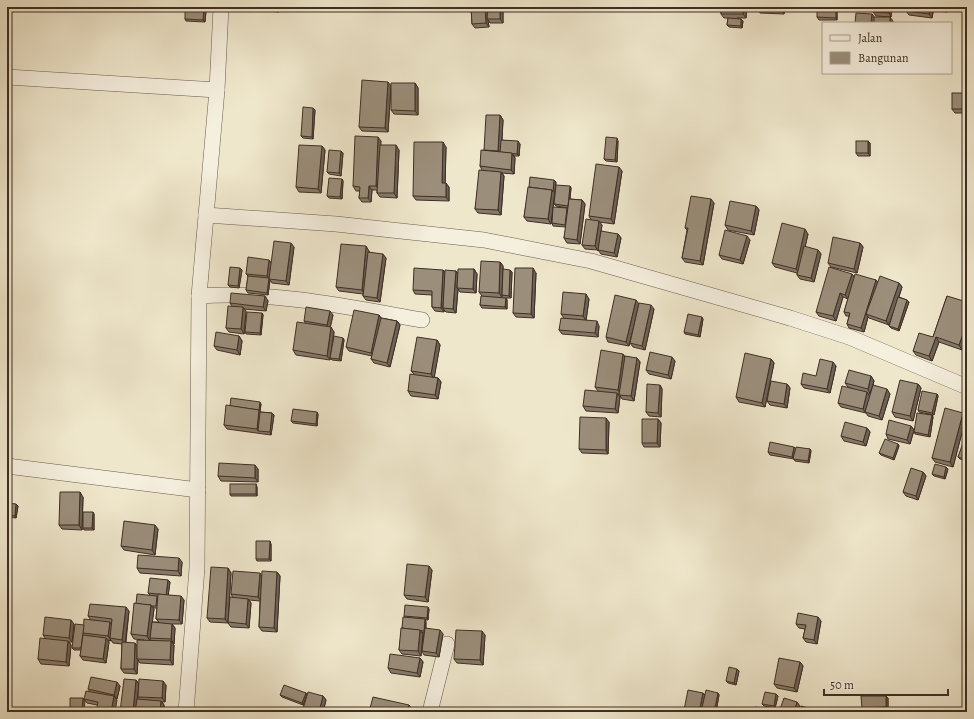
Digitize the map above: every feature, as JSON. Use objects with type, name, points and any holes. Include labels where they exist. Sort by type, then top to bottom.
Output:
[{"type":"street","points":[[186,712],[197,568],[199,296],[217,90],[221,7]]},
{"type":"street","points":[[7,77],[217,90]]},
{"type":"street","points":[[206,215],[336,224],[484,240],[591,261],[790,318],[842,335],[967,387]]},
{"type":"street","points":[[199,296],[228,294],[311,301],[422,320]]},
{"type":"street","points":[[7,466],[198,490]]},
{"type":"street","points":[[430,712],[447,644]]},
{"type":"building","points":[[278,7],[278,10],[265,8]]},
{"type":"building","points":[[471,7],[485,7],[486,23],[472,24]]},
{"type":"building","points":[[488,7],[500,7],[500,19],[487,19]]},
{"type":"building","points":[[721,7],[744,7],[743,14],[721,14]]},
{"type":"building","points":[[781,7],[781,10],[757,8]]},
{"type":"building","points":[[817,7],[836,7],[836,18],[817,17]]},
{"type":"building","points":[[873,7],[889,7],[889,13],[873,12]]},
{"type":"building","points":[[906,7],[930,7],[929,14],[906,11]]},
{"type":"building","points":[[185,8],[204,9],[203,20],[185,19]]},
{"type":"building","points":[[856,13],[872,14],[871,22],[855,22]]},
{"type":"building","points":[[874,17],[890,17],[890,22],[874,22]]},
{"type":"building","points":[[728,18],[741,19],[741,26],[727,25]]},
{"type":"building","points":[[362,80],[388,82],[385,128],[359,127]]},
{"type":"building","points":[[391,83],[415,83],[415,111],[391,110]]},
{"type":"building","points":[[952,93],[967,93],[967,109],[952,109]]},
{"type":"building","points":[[303,107],[313,108],[312,137],[301,136]]},
{"type":"building","points":[[486,115],[500,115],[498,151],[484,150]]},
{"type":"building","points":[[355,136],[378,137],[376,186],[369,186],[368,198],[359,198],[360,187],[353,186]]},
{"type":"building","points":[[606,137],[617,138],[615,160],[604,159]]},
{"type":"building","points":[[501,140],[518,141],[517,154],[500,152]]},
{"type":"building","points":[[856,141],[868,141],[868,153],[856,153]]},
{"type":"building","points":[[414,142],[443,142],[442,183],[446,183],[446,197],[413,196]]},
{"type":"building","points":[[299,145],[322,146],[318,189],[296,187]]},
{"type":"building","points":[[380,145],[396,145],[394,193],[377,193]]},
{"type":"building","points":[[329,150],[341,151],[339,173],[327,172]]},
{"type":"building","points":[[481,150],[512,153],[511,170],[480,166]]},
{"type":"building","points":[[596,164],[619,167],[611,219],[589,216]]},
{"type":"building","points":[[479,170],[501,172],[498,210],[475,209]]},
{"type":"building","points":[[530,177],[554,180],[553,192],[552,190],[529,187]]},
{"type":"building","points":[[329,178],[342,179],[340,197],[327,196]]},
{"type":"building","points":[[556,185],[570,186],[568,206],[554,204]]},
{"type":"building","points":[[528,187],[552,190],[548,219],[524,217]]},
{"type":"building","points":[[691,196],[711,199],[700,261],[682,258],[688,228],[685,228]]},
{"type":"building","points":[[569,199],[582,200],[577,240],[564,238]]},
{"type":"building","points":[[730,201],[756,206],[751,231],[725,225]]},
{"type":"building","points":[[553,207],[567,208],[565,225],[552,223]]},
{"type":"building","points":[[586,219],[599,221],[595,246],[582,245]]},
{"type":"building","points":[[782,223],[805,229],[796,269],[772,263]]},
{"type":"building","points":[[725,230],[747,236],[740,260],[719,255]]},
{"type":"building","points":[[601,231],[618,234],[614,253],[598,250]]},
{"type":"building","points":[[833,237],[860,243],[854,269],[828,263]]},
{"type":"building","points":[[274,241],[291,243],[286,281],[269,279]]},
{"type":"building","points":[[341,244],[366,246],[362,290],[336,287]]},
{"type":"building","points":[[804,246],[818,250],[811,278],[797,275]]},
{"type":"building","points":[[368,252],[383,254],[377,298],[363,296]]},
{"type":"building","points":[[248,257],[269,260],[267,276],[246,274]]},
{"type":"building","points":[[481,261],[500,262],[499,293],[479,292]]},
{"type":"building","points":[[230,267],[240,268],[238,286],[228,285]]},
{"type":"building","points":[[829,267],[852,274],[845,295],[840,293],[833,316],[816,312]]},
{"type":"building","points":[[414,268],[443,270],[441,308],[432,307],[432,291],[413,290]]},
{"type":"building","points":[[515,268],[533,268],[531,314],[513,313]]},
{"type":"building","points":[[458,269],[474,269],[473,289],[457,288]]},
{"type":"building","points":[[503,269],[510,270],[509,296],[502,295]]},
{"type":"building","points":[[445,270],[456,271],[453,309],[443,308]]},
{"type":"building","points":[[855,274],[876,280],[861,328],[847,324],[850,313],[844,312]]},
{"type":"building","points":[[248,276],[269,278],[267,293],[246,290]]},
{"type":"building","points":[[880,276],[899,283],[886,321],[866,314]]},
{"type":"building","points":[[563,292],[586,294],[583,316],[561,314]]},
{"type":"building","points":[[231,293],[265,296],[263,307],[230,303]]},
{"type":"building","points":[[615,295],[636,300],[626,342],[606,337]]},
{"type":"building","points":[[481,296],[506,298],[505,307],[480,305]]},
{"type":"building","points":[[947,296],[967,302],[967,323],[959,345],[936,337],[929,356],[913,351],[919,333],[933,337]]},
{"type":"building","points":[[898,297],[907,300],[898,329],[889,326]]},
{"type":"building","points":[[639,303],[651,305],[642,346],[630,343]]},
{"type":"building","points":[[228,306],[243,307],[241,329],[226,328]]},
{"type":"building","points":[[306,307],[330,311],[327,325],[304,321]]},
{"type":"building","points":[[354,310],[379,315],[371,353],[346,347]]},
{"type":"building","points":[[247,312],[262,313],[260,333],[245,332]]},
{"type":"building","points":[[688,314],[702,317],[698,335],[684,332]]},
{"type":"building","points":[[381,318],[397,321],[387,363],[371,359]]},
{"type":"building","points":[[561,318],[597,321],[595,333],[559,330]]},
{"type":"building","points":[[297,322],[331,327],[327,356],[293,350]]},
{"type":"building","points":[[216,332],[239,336],[237,350],[214,346]]},
{"type":"building","points":[[334,336],[343,338],[339,359],[330,358]]},
{"type":"building","points":[[417,337],[437,340],[431,374],[411,371]]},
{"type":"building","points":[[601,350],[623,354],[618,390],[595,387]]},
{"type":"building","points":[[650,352],[672,357],[668,375],[646,370]]},
{"type":"building","points":[[745,353],[771,359],[762,403],[736,397]]},
{"type":"building","points":[[625,356],[637,358],[631,396],[619,395]]},
{"type":"building","points":[[820,359],[833,362],[827,389],[801,384],[803,373],[816,376]]},
{"type":"building","points":[[849,370],[871,376],[868,389],[845,383]]},
{"type":"building","points":[[410,374],[438,378],[435,395],[408,391]]},
{"type":"building","points":[[900,380],[918,384],[910,416],[892,412]]},
{"type":"building","points":[[771,381],[787,384],[784,404],[767,401]]},
{"type":"building","points":[[647,384],[660,385],[658,413],[646,412]]},
{"type":"building","points":[[873,385],[887,389],[879,416],[865,412]]},
{"type":"building","points":[[842,386],[867,392],[863,409],[838,403]]},
{"type":"building","points":[[585,390],[617,393],[615,409],[583,406]]},
{"type":"building","points":[[922,391],[937,394],[932,413],[918,410]]},
{"type":"building","points":[[231,398],[260,402],[259,410],[230,406]]},
{"type":"building","points":[[226,405],[259,410],[257,429],[224,425]]},
{"type":"building","points":[[945,408],[963,413],[950,462],[932,458]]},
{"type":"building","points":[[293,409],[317,412],[316,424],[291,421]]},
{"type":"building","points":[[260,412],[272,413],[270,432],[258,431]]},
{"type":"building","points":[[917,413],[932,415],[928,435],[914,432]]},
{"type":"building","points":[[580,417],[606,418],[606,450],[579,449]]},
{"type":"building","points":[[642,419],[658,419],[657,443],[642,443]]},
{"type":"building","points":[[889,420],[911,426],[907,440],[886,434]]},
{"type":"building","points":[[845,422],[867,428],[863,442],[841,436]]},
{"type":"building","points":[[965,437],[967,438],[967,460],[958,457]]},
{"type":"building","points":[[885,439],[898,444],[893,458],[879,453]]},
{"type":"building","points":[[770,442],[794,447],[792,457],[768,452]]},
{"type":"building","points":[[796,447],[810,449],[808,461],[793,459]]},
{"type":"building","points":[[219,463],[255,465],[255,478],[218,476]]},
{"type":"building","points":[[935,464],[946,467],[944,477],[932,474]]},
{"type":"building","points":[[911,468],[923,472],[916,496],[903,492]]},
{"type":"building","points":[[230,484],[256,484],[256,494],[230,494]]},
{"type":"building","points":[[60,492],[80,492],[79,525],[59,525]]},
{"type":"building","points":[[7,503],[16,504],[15,516],[7,515]]},
{"type":"building","points":[[83,512],[93,512],[92,528],[83,528]]},
{"type":"building","points":[[124,521],[155,525],[152,550],[121,546]]},
{"type":"building","points":[[256,541],[270,541],[269,559],[256,559]]},
{"type":"building","points":[[138,555],[179,558],[178,571],[137,568]]},
{"type":"building","points":[[407,564],[429,566],[425,597],[404,595]]},
{"type":"building","points":[[211,567],[228,568],[225,619],[207,618]]},
{"type":"building","points":[[233,571],[260,573],[258,597],[231,594]]},
{"type":"building","points":[[262,571],[277,572],[274,628],[259,627]]},
{"type":"building","points":[[150,578],[168,580],[166,595],[148,593]]},
{"type":"building","points":[[137,594],[157,596],[156,606],[136,604]]},
{"type":"building","points":[[158,594],[181,596],[179,620],[156,619]]},
{"type":"building","points":[[230,597],[248,599],[246,624],[228,622]]},
{"type":"building","points":[[134,603],[151,605],[147,636],[131,634]]},
{"type":"building","points":[[90,604],[126,607],[122,640],[110,638],[112,619],[88,616]]},
{"type":"building","points":[[405,605],[428,607],[427,618],[404,616]]},
{"type":"building","points":[[798,613],[818,617],[814,640],[803,638],[806,625],[796,624]]},
{"type":"building","points":[[45,617],[71,620],[69,638],[43,635]]},
{"type":"building","points":[[403,617],[425,619],[424,631],[402,628]]},
{"type":"building","points":[[84,619],[110,622],[108,636],[83,633]]},
{"type":"building","points":[[152,622],[172,624],[171,639],[150,638]]},
{"type":"building","points":[[75,624],[84,625],[81,648],[72,648]]},
{"type":"building","points":[[401,628],[420,630],[418,651],[399,650]]},
{"type":"building","points":[[425,628],[440,630],[436,653],[422,651]]},
{"type":"building","points":[[456,630],[482,631],[480,660],[454,659]]},
{"type":"building","points":[[83,635],[106,638],[103,659],[80,656]]},
{"type":"building","points":[[40,638],[68,641],[66,662],[38,659]]},
{"type":"building","points":[[137,640],[171,641],[170,660],[137,659]]},
{"type":"building","points":[[122,642],[135,643],[134,669],[121,669]]},
{"type":"building","points":[[390,654],[420,658],[417,673],[388,668]]},
{"type":"building","points":[[779,658],[800,662],[794,688],[774,684]]},
{"type":"building","points":[[729,667],[737,669],[734,683],[726,681]]},
{"type":"building","points":[[91,677],[117,682],[114,695],[88,689]]},
{"type":"building","points":[[124,679],[136,680],[133,712],[120,712]]},
{"type":"building","points":[[139,679],[163,681],[162,698],[138,697]]},
{"type":"building","points":[[284,685],[306,693],[302,703],[280,695]]},
{"type":"building","points":[[688,690],[703,693],[699,712],[684,710]]},
{"type":"building","points":[[706,690],[718,693],[714,712],[701,712]]},
{"type":"building","points":[[86,691],[114,696],[111,712],[96,712],[98,702],[84,699]]},
{"type":"building","points":[[308,692],[323,696],[319,712],[302,712]]},
{"type":"building","points":[[765,692],[776,694],[774,706],[762,704]]},
{"type":"building","points":[[861,696],[886,696],[886,707],[862,708]]},
{"type":"building","points":[[373,697],[409,705],[407,712],[369,712]]},
{"type":"building","points":[[70,698],[83,698],[82,712],[70,712]]},
{"type":"building","points":[[784,698],[797,702],[794,712],[779,712]]},
{"type":"building","points":[[137,699],[161,701],[160,712],[135,712]]},
{"type":"building","points":[[801,706],[822,712],[799,712]]},
{"type":"building","points":[[755,707],[774,712],[754,712]]},
{"type":"building","points":[[666,708],[678,712],[665,712]]},
{"type":"building","points":[[843,710],[855,712],[842,712]]}]
